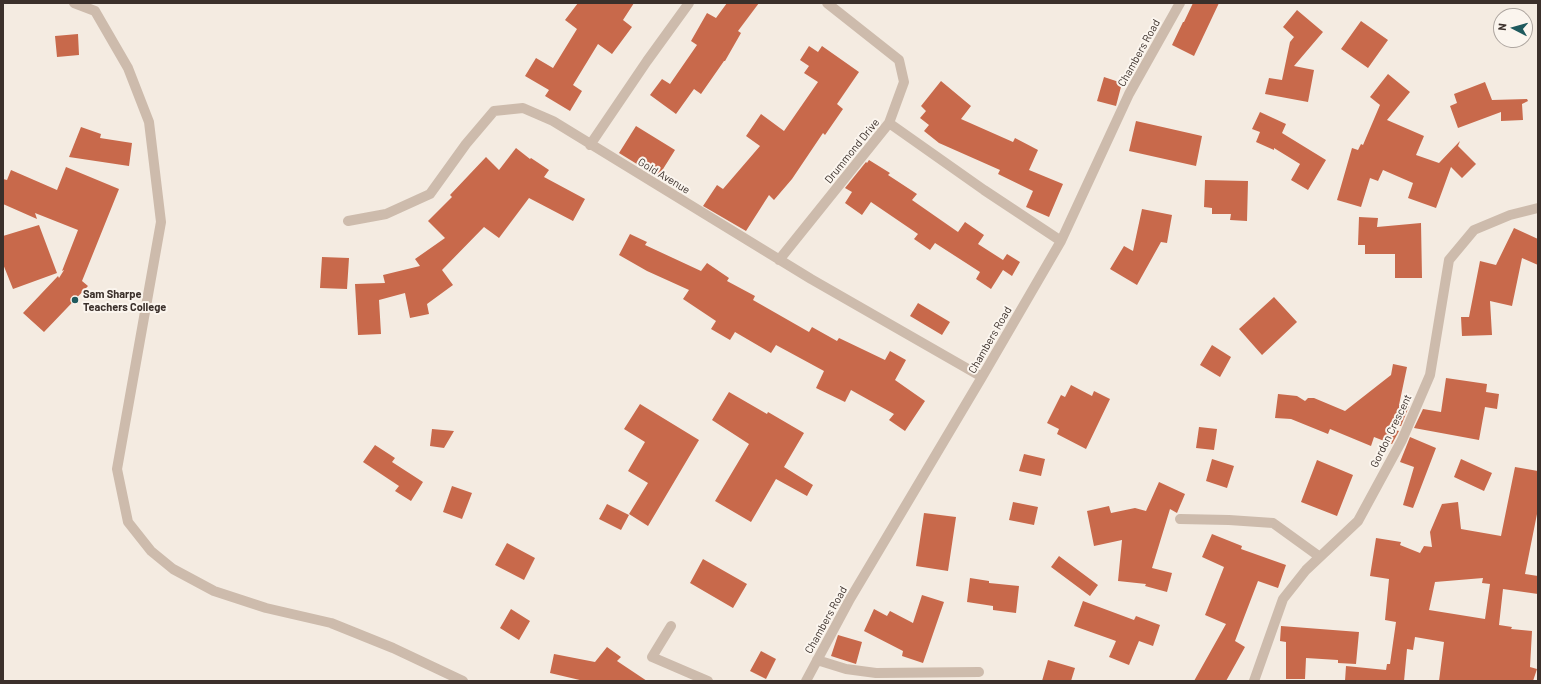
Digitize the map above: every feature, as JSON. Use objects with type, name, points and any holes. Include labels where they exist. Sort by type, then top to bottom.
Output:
[{"type":"street","points":[[74,3],[95,11],[128,68],[149,122],[161,222],[117,469],[128,522],[151,551],[173,569],[214,591],[266,608],[331,624],[394,648],[463,681]]},
{"type":"street","points":[[590,145],[647,60],[689,3]]},
{"type":"street","name":"Drummond Drive","points":[[779,260],[890,123],[904,82],[898,60],[827,3]]},
{"type":"street","name":"Chambers Road","points":[[806,681],[850,599],[1061,241],[1130,94],[1180,3]]},
{"type":"street","name":"Gold Avenue","points":[[348,221],[386,214],[430,194],[466,144],[494,110],[523,108],[552,121],[779,260],[982,376]]},
{"type":"street","points":[[890,123],[984,190],[1061,241]]},
{"type":"street","name":"Gordon Crescent","points":[[1254,681],[1283,599],[1306,570],[1358,520],[1402,440],[1430,375],[1449,260],[1474,230],[1510,215],[1538,208]]},
{"type":"street","points":[[1180,519],[1273,523],[1320,557]]},
{"type":"street","points":[[671,626],[652,658],[708,681]]},
{"type":"street","points":[[817,660],[846,669],[876,673],[979,672]]},
{"type":"building","points":[[578,3],[634,3],[623,20],[632,27],[612,54],[598,44],[573,85],[582,91],[570,111],[545,96],[549,90],[525,76],[536,58],[553,68],[577,29],[565,20]]},
{"type":"building","points":[[727,3],[759,3],[738,31],[741,33],[725,61],[701,94],[694,89],[676,114],[650,95],[662,79],[670,84],[697,45],[691,41],[707,13],[716,18]]},
{"type":"building","points":[[1193,3],[1219,3],[1194,56],[1172,45]]},
{"type":"building","points":[[1297,10],[1323,32],[1294,66],[1314,70],[1308,102],[1265,94],[1269,78],[1282,80],[1290,42],[1294,37],[1283,27]]},
{"type":"building","points":[[1361,21],[1388,40],[1368,68],[1341,49]]},
{"type":"building","points":[[78,34],[79,55],[57,57],[55,36]]},
{"type":"building","points":[[809,46],[818,52],[822,46],[859,72],[837,104],[843,109],[825,135],[823,133],[792,179],[774,200],[769,195],[746,231],[703,206],[717,185],[723,189],[760,146],[746,136],[761,114],[784,131],[818,82],[804,73],[809,66],[800,60]]},
{"type":"building","points":[[1388,74],[1410,92],[1387,120],[1424,136],[1416,155],[1439,163],[1460,141],[1458,146],[1476,164],[1462,178],[1451,167],[1436,208],[1408,198],[1413,183],[1383,170],[1378,181],[1370,178],[1361,207],[1337,200],[1352,148],[1358,150],[1361,144],[1363,145],[1380,105],[1370,97]]},
{"type":"building","points":[[1104,77],[1122,83],[1116,106],[1097,101]]},
{"type":"building","points":[[941,81],[971,106],[961,119],[1013,142],[1015,138],[1038,150],[1029,170],[1063,184],[1049,217],[1026,207],[1033,191],[998,174],[1000,170],[939,143],[924,131],[929,125],[920,118],[926,111],[921,106]]},
{"type":"building","points":[[1485,82],[1492,100],[1527,99],[1528,101],[1522,104],[1523,120],[1501,121],[1501,112],[1458,128],[1450,106],[1457,103],[1454,94]]},
{"type":"building","points":[[1260,112],[1286,124],[1282,133],[1326,160],[1308,190],[1291,180],[1300,164],[1274,148],[1274,150],[1256,142],[1260,132],[1252,129]]},
{"type":"building","points":[[1136,121],[1202,136],[1196,166],[1129,151]]},
{"type":"building","points":[[636,126],[675,150],[658,177],[619,153]]},
{"type":"building","points":[[81,127],[101,134],[100,138],[132,143],[129,166],[69,157]]},
{"type":"building","points":[[516,148],[530,159],[531,158],[549,170],[544,177],[585,199],[573,221],[529,198],[499,238],[484,227],[442,270],[453,285],[427,304],[429,314],[410,318],[405,293],[379,300],[381,334],[358,335],[355,284],[385,283],[383,275],[420,266],[415,259],[445,238],[428,221],[452,197],[450,195],[486,157],[499,170]]},
{"type":"building","points":[[869,160],[890,173],[888,175],[917,194],[912,200],[958,232],[965,222],[984,235],[978,244],[1003,260],[1007,254],[1020,262],[1012,276],[1003,270],[991,289],[976,279],[980,272],[935,243],[930,250],[914,239],[918,234],[871,202],[862,215],[845,203],[852,192],[845,188]]},
{"type":"building","points":[[66,167],[119,189],[82,281],[88,286],[44,332],[23,313],[58,276],[59,278],[64,270],[62,271],[78,230],[35,213],[37,219],[3,204],[3,179],[7,180],[11,170],[57,190]]},
{"type":"building","points":[[1205,180],[1248,181],[1247,221],[1230,220],[1231,214],[1212,214],[1212,208],[1204,207]]},
{"type":"building","points":[[1142,209],[1172,215],[1167,243],[1161,242],[1137,285],[1110,269],[1124,246],[1133,251]]},
{"type":"building","points":[[1359,217],[1378,218],[1377,227],[1421,223],[1422,278],[1395,278],[1395,254],[1365,254],[1365,245],[1358,245]]},
{"type":"building","points":[[39,225],[57,273],[13,289],[3,264],[3,236]]},
{"type":"building","points":[[1514,228],[1538,239],[1538,265],[1522,258],[1512,306],[1490,301],[1492,335],[1462,336],[1461,317],[1469,317],[1480,261],[1496,265]]},
{"type":"building","points":[[630,234],[647,242],[645,245],[701,271],[707,263],[729,278],[727,281],[755,296],[753,300],[809,332],[812,327],[837,341],[839,338],[885,360],[890,351],[906,360],[895,380],[925,401],[905,431],[889,420],[894,414],[851,390],[845,402],[816,388],[824,371],[776,345],[771,353],[735,332],[730,340],[711,329],[716,321],[683,299],[689,290],[647,271],[619,255]]},
{"type":"building","points":[[322,257],[349,258],[347,289],[320,288]]},
{"type":"building","points":[[1274,297],[1297,322],[1262,355],[1239,329]]},
{"type":"building","points":[[918,303],[950,322],[942,335],[910,316]]},
{"type":"building","points":[[1212,345],[1231,357],[1220,377],[1200,365]]},
{"type":"building","points":[[1393,364],[1407,367],[1399,405],[1409,406],[1401,426],[1394,425],[1392,429],[1399,431],[1392,444],[1374,437],[1371,446],[1330,429],[1328,434],[1291,419],[1275,418],[1278,394],[1297,396],[1305,401],[1308,398],[1314,398],[1345,411],[1391,375]]},
{"type":"building","points":[[1446,378],[1487,384],[1486,392],[1499,394],[1497,409],[1485,407],[1479,440],[1414,428],[1423,409],[1441,412]]},
{"type":"building","points":[[1071,385],[1092,396],[1094,391],[1110,399],[1086,449],[1057,434],[1059,429],[1047,423],[1061,395],[1065,397]]},
{"type":"building","points":[[729,392],[804,433],[784,467],[813,485],[807,496],[776,479],[751,522],[715,501],[749,444],[712,420]]},
{"type":"building","points":[[640,404],[699,440],[648,526],[629,514],[648,483],[628,471],[645,442],[624,429]]},
{"type":"building","points":[[1199,427],[1217,429],[1214,450],[1196,448]]},
{"type":"building","points":[[432,429],[454,431],[444,448],[430,446]]},
{"type":"building","points":[[1410,437],[1436,448],[1413,508],[1403,505],[1414,467],[1400,462]]},
{"type":"building","points":[[375,445],[395,458],[392,462],[423,482],[411,501],[395,491],[399,486],[363,462]]},
{"type":"building","points":[[1024,454],[1045,459],[1041,476],[1019,471]]},
{"type":"building","points":[[1212,459],[1234,466],[1227,488],[1206,481]]},
{"type":"building","points":[[1461,459],[1492,473],[1484,491],[1454,477]]},
{"type":"building","points":[[1317,460],[1353,475],[1337,516],[1301,502]]},
{"type":"building","points":[[1515,467],[1538,471],[1538,509],[1525,574],[1538,576],[1538,594],[1503,589],[1499,625],[1512,627],[1511,629],[1532,631],[1530,667],[1537,669],[1533,681],[1439,681],[1444,642],[1415,637],[1413,650],[1407,649],[1404,681],[1345,681],[1346,666],[1386,670],[1387,664],[1390,664],[1396,622],[1385,620],[1389,579],[1370,576],[1376,538],[1401,542],[1400,545],[1420,553],[1424,546],[1432,547],[1430,532],[1442,504],[1458,502],[1461,529],[1501,536]],"holes":[[[1483,578],[1482,583],[1490,584],[1485,619],[1429,610],[1435,582]]]},
{"type":"building","points":[[1159,482],[1185,494],[1177,513],[1170,509],[1152,568],[1172,573],[1167,592],[1145,586],[1146,584],[1118,581],[1122,540],[1094,546],[1087,511],[1109,506],[1111,513],[1135,508],[1146,511]]},
{"type":"building","points":[[452,486],[472,493],[462,519],[443,512]]},
{"type":"building","points":[[1013,502],[1038,507],[1034,525],[1009,520]]},
{"type":"building","points":[[607,504],[629,515],[621,530],[599,519]]},
{"type":"building","points":[[924,513],[956,517],[948,571],[916,566]]},
{"type":"building","points":[[1212,534],[1242,546],[1241,549],[1286,565],[1278,588],[1258,581],[1235,641],[1245,647],[1226,681],[1194,681],[1226,624],[1205,615],[1224,567],[1202,557]]},
{"type":"building","points":[[507,543],[535,558],[524,580],[495,565]]},
{"type":"building","points":[[1059,556],[1098,585],[1090,596],[1051,567]]},
{"type":"building","points":[[703,559],[747,584],[733,608],[690,583]]},
{"type":"building","points":[[970,578],[989,581],[989,583],[1019,586],[1016,613],[993,610],[993,606],[967,602]]},
{"type":"building","points":[[922,595],[944,602],[923,663],[902,656],[903,651],[864,631],[874,609],[887,616],[890,611],[913,623]]},
{"type":"building","points":[[1083,601],[1134,620],[1136,616],[1160,625],[1153,646],[1139,641],[1129,665],[1109,657],[1116,641],[1074,626]]},
{"type":"building","points":[[511,609],[530,621],[519,640],[500,628]]},
{"type":"building","points":[[1281,626],[1359,632],[1356,664],[1338,663],[1338,660],[1306,658],[1305,679],[1286,679],[1286,642],[1280,641]]},
{"type":"building","points":[[838,635],[862,642],[856,664],[831,656]]},
{"type":"building","points":[[607,647],[621,657],[617,661],[647,681],[584,681],[550,673],[554,654],[595,662]]},
{"type":"building","points":[[761,651],[776,659],[766,679],[750,671]]},
{"type":"building","points":[[1048,660],[1075,668],[1071,681],[1042,681]]},
{"type":"place","name":"Sam Sharpe Teachers College","points":[[75,300]]}]
